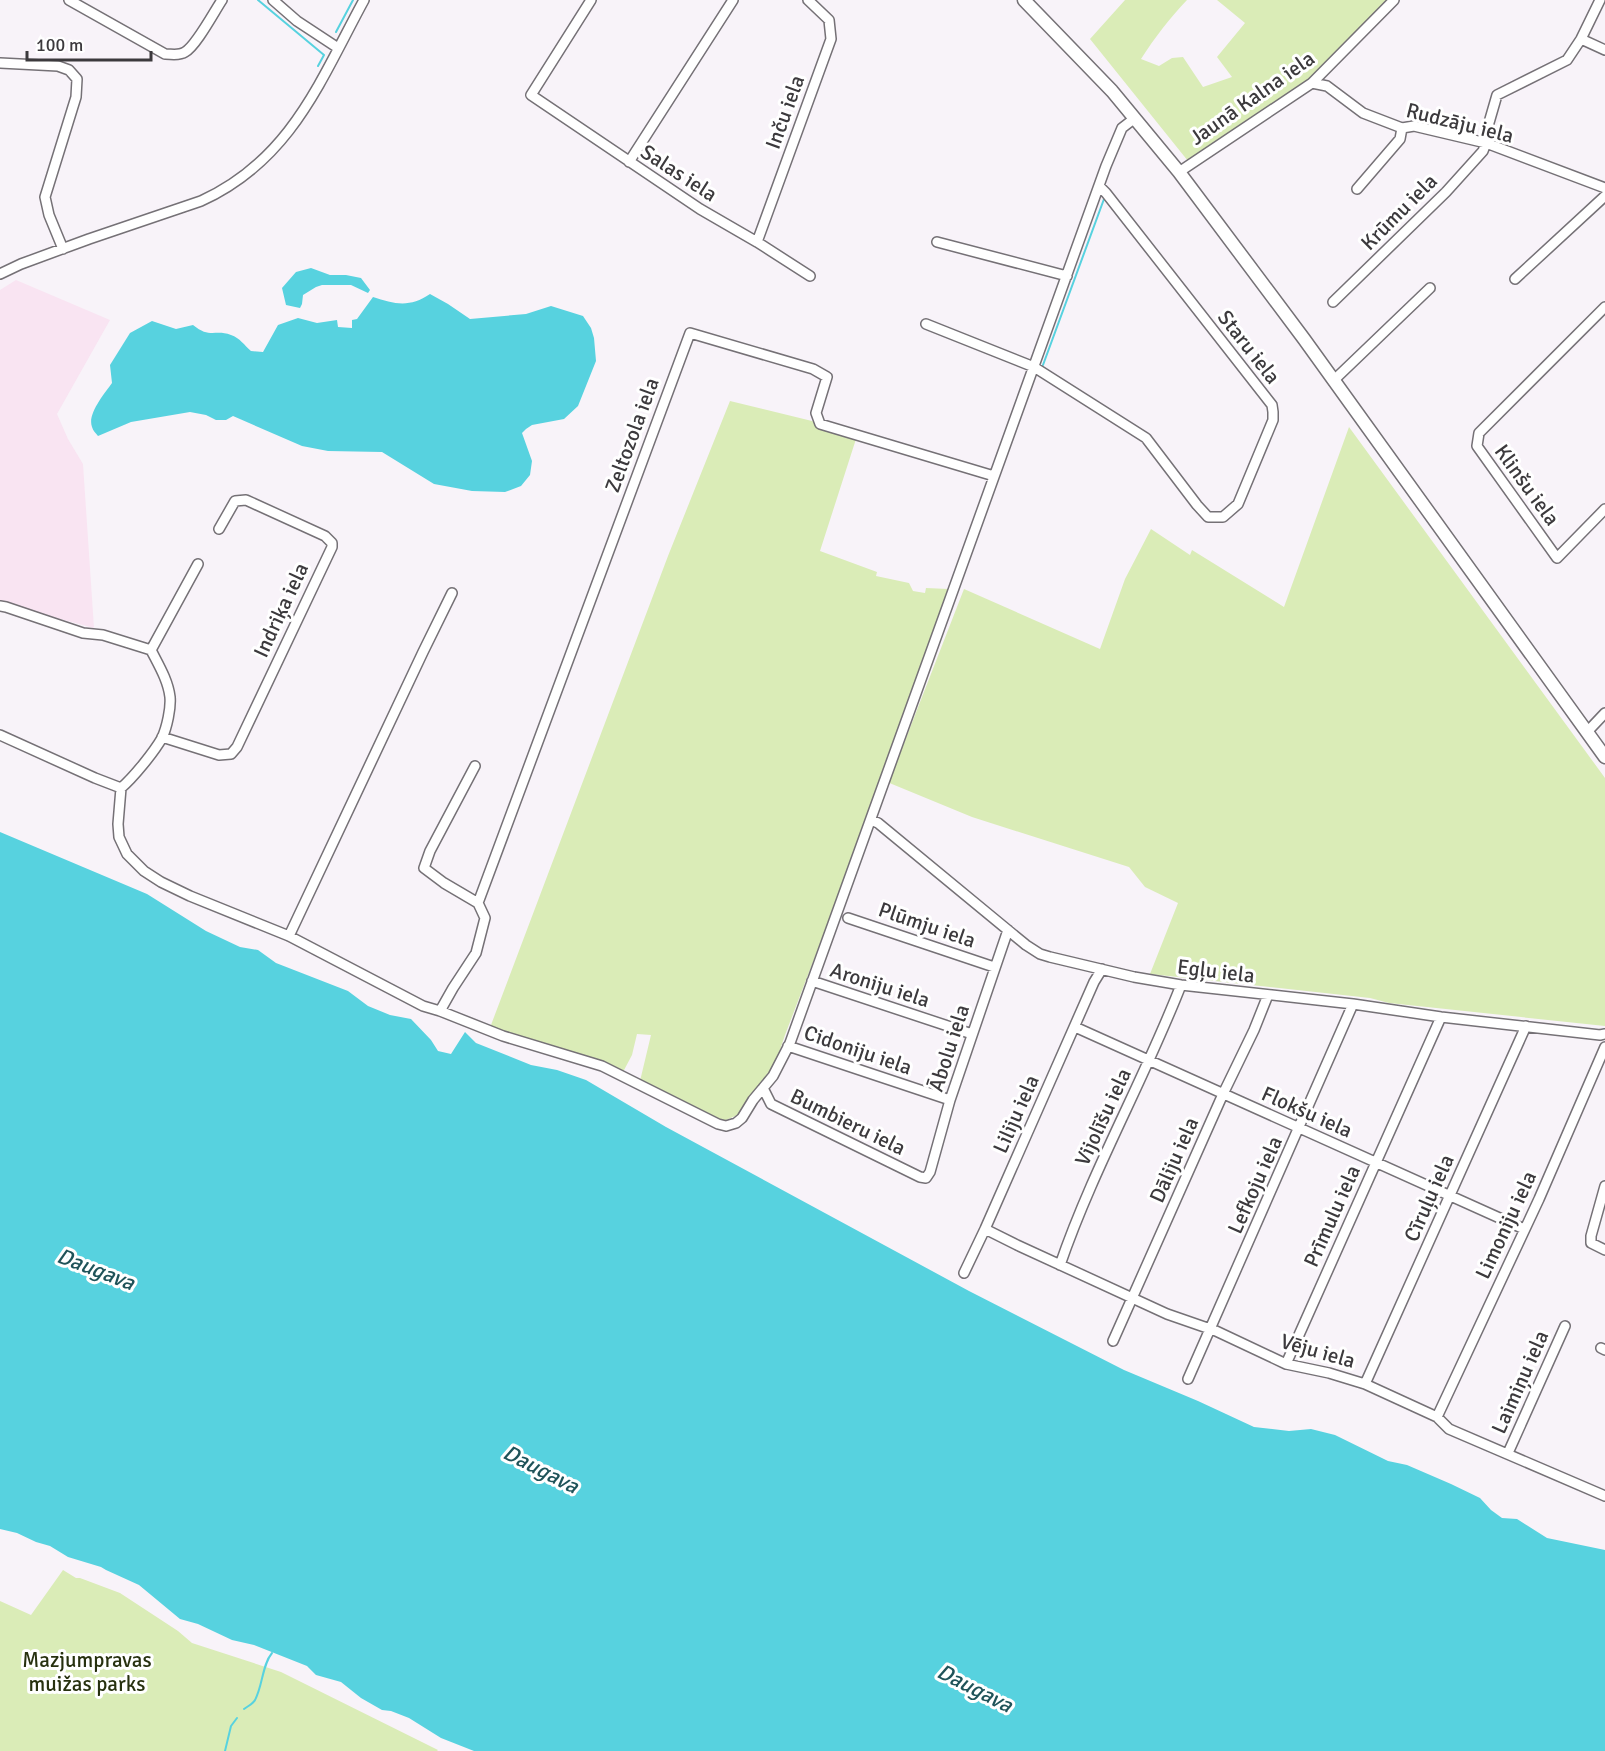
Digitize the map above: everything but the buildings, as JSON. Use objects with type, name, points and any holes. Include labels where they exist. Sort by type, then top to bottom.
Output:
[{"type":"main road","points":[[1024,0],[1135,118],[1262,280],[1605,757]]},
{"type":"street","points":[[69,0],[165,54],[186,52],[194,44],[222,0]]},
{"type":"street","points":[[273,0],[297,21],[338,48]]},
{"type":"street","points":[[0,274],[21,264],[201,201],[218,194],[249,173],[279,144],[302,114],[364,0]]},
{"type":"street","name":"Salas iela","points":[[591,0],[531,95],[700,209],[810,276]]},
{"type":"street","points":[[629,162],[733,0]]},
{"type":"street","name":"Inču iela","points":[[757,242],[831,39],[829,20],[808,0]]},
{"type":"street","name":"Jaunā Kalna iela","points":[[1179,172],[1312,83],[1394,0]]},
{"type":"street","points":[[1486,143],[1486,133],[1497,95],[1567,60],[1581,39],[1600,0]]},
{"type":"street","points":[[1581,39],[1605,50]]},
{"type":"street","points":[[0,63],[58,66],[69,70],[77,79],[76,97],[45,197],[49,215],[63,249]]},
{"type":"street","name":"Rudzāju iela","points":[[1312,83],[1327,86],[1363,113],[1402,128],[1414,126],[1486,143],[1605,188]]},
{"type":"street","points":[[0,606],[83,633],[103,635],[151,650],[163,673],[170,698],[167,721],[162,737],[131,780],[121,788],[118,824],[122,846],[144,871],[190,896],[289,936],[410,1000],[503,1036],[602,1066],[707,1119],[726,1126],[736,1123],[742,1118],[780,1064],[788,1046],[1099,186],[1122,128],[1135,118]]},
{"type":"street","points":[[1357,189],[1400,139],[1402,128]]},
{"type":"street","name":"Krūmu iela","points":[[1333,302],[1446,192],[1483,151],[1486,143]]},
{"type":"street","name":"Staru iela","points":[[1034,367],[1146,438],[1208,517],[1223,517],[1238,504],[1273,420],[1272,405],[1107,193],[1099,186]]},
{"type":"street","points":[[1515,279],[1605,196]]},
{"type":"street","points":[[937,242],[1067,276]]},
{"type":"street","points":[[1333,381],[1430,288]]},
{"type":"street","name":"Klinšu iela","points":[[1605,307],[1479,434],[1477,446],[1557,558],[1605,509]]},
{"type":"street","points":[[926,324],[1034,367]]},
{"type":"street","name":"Zeltozola iela","points":[[478,903],[690,333],[813,369],[827,377],[816,413],[820,424],[994,476]]},
{"type":"street","name":"Indriķa iela","points":[[162,737],[219,755],[231,754],[237,747],[332,547],[332,543],[325,536],[246,500],[235,501],[219,529]]},
{"type":"street","points":[[151,650],[198,564]]},
{"type":"street","points":[[289,936],[452,592]]},
{"type":"street","points":[[1587,732],[1605,713]]},
{"type":"street","points":[[0,735],[121,788]]},
{"type":"street","points":[[440,1011],[476,953],[485,918],[478,903],[424,868],[430,851],[475,766]]},
{"type":"street","name":"Egļu iela","points":[[871,820],[878,823],[1026,945],[1040,954],[1134,977],[1181,985],[1353,1004],[1441,1017],[1605,1034]]},
{"type":"street","name":"Plūmju iela","points":[[848,918],[994,967]]},
{"type":"street","name":"Ābolu iela","points":[[926,1178],[930,1172],[950,1100],[1008,930]]},
{"type":"street","name":"Liliju iela","points":[[964,1273],[1094,982],[1102,969]]},
{"type":"street","name":"Aroniju iela","points":[[812,981],[972,1034]]},
{"type":"street","name":"Vijolīšu iela","points":[[1060,1265],[1072,1229],[1181,985]]},
{"type":"street","name":"Dāliju iela","points":[[1113,1341],[1268,995]]},
{"type":"street","name":"Lefkoju iela","points":[[1188,1379],[1353,1004]]},
{"type":"street","name":"Prīmulu iela","points":[[1286,1364],[1441,1017]]},
{"type":"street","name":"Cīruļu iela","points":[[1365,1384],[1526,1026]]},
{"type":"street","name":"Flokšu iela","points":[[1075,1027],[1524,1229]]},
{"type":"street","name":"Cidoniju iela","points":[[788,1046],[950,1100]]},
{"type":"street","name":"Limoniju iela","points":[[1437,1417],[1605,1047]]},
{"type":"street","name":"Bumbieru iela","points":[[763,1088],[771,1104],[926,1178]]},
{"type":"street","points":[[1605,1186],[1591,1236],[1591,1243],[1605,1250]]},
{"type":"street","name":"Vēju iela","points":[[985,1229],[1167,1314],[1211,1330],[1286,1364],[1329,1373],[1365,1384],[1437,1417],[1449,1428],[1605,1496]]},
{"type":"street","name":"Laimiņu iela","points":[[1508,1453],[1565,1326]]},
{"type":"shaded area","points":[[16,280],[110,320],[57,414],[83,464],[94,628],[0,603],[0,290]]},
{"type":"green space","points":[[1125,0],[1187,0],[1141,59],[1159,66],[1172,58],[1183,57],[1203,87],[1232,77],[1217,57],[1245,23],[1217,0],[1388,0],[1331,60],[1293,92],[1188,161],[1090,39]]},
{"type":"green space","points":[[730,401],[812,421],[823,428],[856,439],[820,551],[877,572],[876,576],[909,583],[913,591],[925,593],[926,588],[949,590],[775,1065],[740,1114],[726,1120],[714,1120],[640,1081],[651,1035],[637,1034],[632,1055],[623,1072],[492,1030],[491,1025],[668,556]]},
{"type":"green space","points":[[1349,427],[1605,778],[1605,1026],[1150,974],[1178,903],[1145,887],[1129,867],[972,817],[887,782],[964,589],[1100,649],[1125,579],[1151,529],[1190,555],[1192,550],[1284,607]]},
{"type":"green space","name":"Mazjumpravas muižas parks","points":[[63,1570],[76,1578],[120,1593],[178,1631],[192,1643],[281,1672],[438,1750],[0,1751],[0,1601],[31,1615]]},
{"type":"water","points":[[311,268],[330,275],[361,278],[370,290],[368,293],[351,285],[322,285],[303,295],[300,308],[286,305],[282,288],[296,272]]},
{"type":"water","points":[[430,294],[470,319],[526,314],[551,306],[583,316],[591,328],[596,361],[578,406],[564,419],[532,425],[522,433],[532,461],[530,475],[521,486],[505,492],[472,491],[434,484],[382,452],[328,451],[302,446],[233,416],[226,420],[216,420],[206,415],[190,412],[131,422],[98,436],[92,428],[94,410],[112,383],[110,365],[130,333],[152,321],[176,329],[193,325],[208,333],[225,333],[237,338],[251,351],[263,352],[278,325],[298,318],[317,323],[337,320],[338,327],[352,328],[352,320],[357,319],[373,297],[409,303]]},
{"type":"water","name":"Daugava","points":[[0,832],[147,894],[206,931],[240,947],[258,950],[276,963],[348,991],[368,1006],[390,1015],[411,1019],[438,1051],[451,1054],[465,1032],[476,1043],[531,1065],[557,1070],[586,1080],[666,1127],[969,1291],[1124,1370],[1254,1427],[1289,1431],[1311,1429],[1335,1435],[1388,1461],[1407,1465],[1480,1498],[1502,1518],[1517,1519],[1547,1538],[1605,1550],[1605,1751],[474,1751],[441,1738],[409,1718],[382,1710],[361,1698],[341,1682],[316,1675],[307,1666],[180,1619],[139,1585],[101,1567],[68,1557],[50,1546],[0,1529]]},
{"type":"waterway","points":[[258,0],[324,55],[318,66]]},
{"type":"waterway","points":[[336,32],[353,0]]},
{"type":"waterway","points":[[1043,365],[1104,199]]},
{"type":"waterway","points":[[244,1709],[255,1700],[266,1663],[272,1653]]},
{"type":"waterway","points":[[225,1751],[231,1726],[237,1718]]}]
